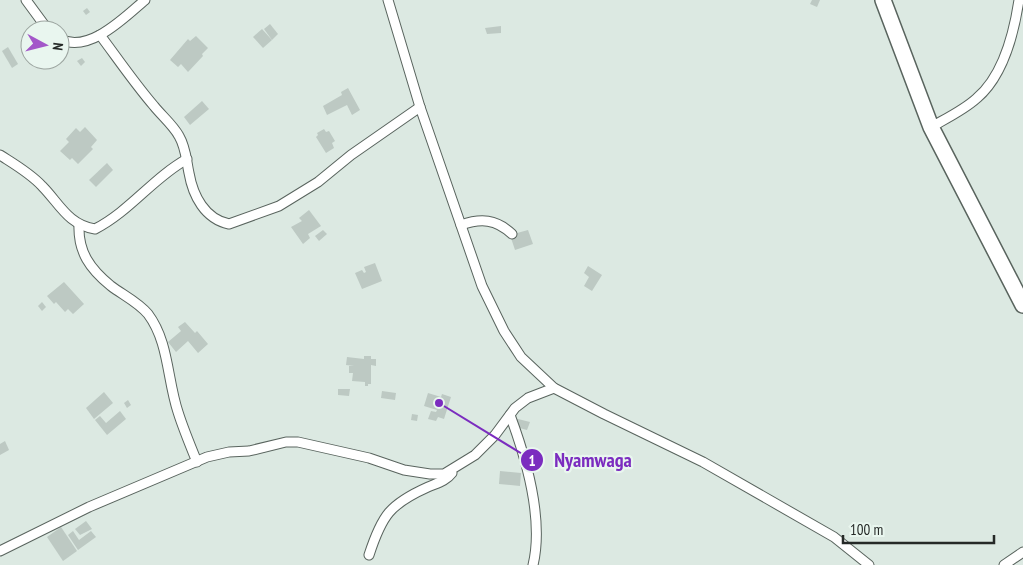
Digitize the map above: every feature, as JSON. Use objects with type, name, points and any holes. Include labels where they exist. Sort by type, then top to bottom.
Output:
[{"type":"highway","points":[[883,0],[931,126],[1023,305]]},
{"type":"street","points":[[26,0],[41,20]]},
{"type":"street","points":[[70,42],[81,43],[100,35],[145,0]]},
{"type":"street","points":[[388,0],[420,107],[482,286],[504,331],[521,357],[554,388],[703,462],[834,537],[869,565]]},
{"type":"street","points":[[931,126],[955,113],[978,97],[993,80],[1001,64],[1019,0]]},
{"type":"street","points":[[100,35],[153,105],[178,134],[186,149],[194,193],[203,207],[214,219],[229,224],[279,206],[310,187],[351,155],[420,107]]},
{"type":"street","points":[[0,155],[26,172],[41,185],[59,208],[79,225],[95,229],[122,213],[174,167],[187,160]]},
{"type":"street","points":[[461,225],[477,221],[495,222],[502,225],[512,234]]},
{"type":"street","points":[[79,225],[80,244],[83,255],[111,286],[147,312],[153,322],[163,343],[177,410],[197,462]]},
{"type":"street","points":[[0,551],[89,507],[197,462],[229,452],[250,451],[286,442],[298,442],[369,458],[404,470],[444,474],[475,455],[494,436],[515,408],[528,398],[554,388]]},
{"type":"street","points":[[510,415],[521,445],[532,496],[537,540],[532,565]]},
{"type":"street","points":[[369,554],[377,529],[387,513],[398,503],[449,477],[456,467]]},
{"type":"street","points":[[1004,565],[1023,552]]},
{"type":"building","points":[[812,0],[820,0],[817,7],[810,4]]},
{"type":"building","points":[[87,8],[90,12],[86,15],[83,11]]},
{"type":"building","points":[[270,24],[278,34],[272,40],[264,29]]},
{"type":"building","points":[[501,26],[501,33],[487,34],[485,28]]},
{"type":"building","points":[[262,29],[272,40],[263,48],[253,37]]},
{"type":"building","points":[[196,36],[208,48],[188,72],[181,64],[178,67],[170,60],[188,39],[190,41]]},
{"type":"building","points":[[8,47],[18,64],[12,68],[2,51]]},
{"type":"building","points":[[82,58],[85,62],[81,66],[77,61]]},
{"type":"building","points":[[348,88],[360,110],[352,115],[347,105],[327,115],[323,106],[342,95],[341,92]]},
{"type":"building","points":[[202,101],[209,109],[190,125],[184,117]]},
{"type":"building","points":[[85,127],[97,140],[91,147],[93,149],[78,164],[60,151],[69,142],[66,139],[76,128],[80,132]]},
{"type":"building","points":[[324,129],[326,132],[329,131],[335,141],[332,143],[334,148],[326,153],[316,137],[317,133]]},
{"type":"building","points":[[107,163],[113,170],[96,187],[89,180]]},
{"type":"building","points":[[309,210],[321,226],[308,234],[310,238],[303,244],[291,227],[302,221],[299,218]]},
{"type":"building","points":[[323,230],[327,234],[319,241],[315,236]]},
{"type":"building","points":[[528,230],[533,244],[515,250],[510,235]]},
{"type":"building","points":[[375,263],[382,281],[362,289],[355,273],[362,270],[364,273],[366,272],[364,267]]},
{"type":"building","points":[[588,266],[602,275],[592,291],[584,286],[589,277],[584,273]]},
{"type":"building","points":[[64,282],[84,304],[73,314],[68,309],[65,312],[47,296]]},
{"type":"building","points":[[42,302],[46,307],[42,311],[38,306]]},
{"type":"building","points":[[185,322],[195,333],[197,331],[208,344],[198,353],[188,341],[176,352],[168,342],[181,331],[178,327]]},
{"type":"building","points":[[364,356],[371,356],[371,359],[376,359],[376,366],[371,365],[371,384],[368,384],[368,386],[365,386],[365,382],[352,381],[353,373],[349,373],[349,366],[354,366],[346,365],[347,357],[364,359]]},
{"type":"building","points":[[338,389],[350,389],[349,396],[338,395]]},
{"type":"building","points":[[382,391],[396,393],[395,400],[381,398]]},
{"type":"building","points":[[104,392],[113,403],[94,419],[86,408]]},
{"type":"building","points":[[428,393],[441,397],[442,394],[451,397],[444,419],[438,417],[436,421],[428,419],[431,411],[436,412],[437,410],[424,406]]},
{"type":"building","points":[[128,400],[131,405],[127,408],[124,403]]},
{"type":"building","points":[[120,411],[126,419],[107,435],[95,420],[100,416],[106,423]]},
{"type":"building","points":[[412,414],[418,415],[417,421],[411,420]]},
{"type":"building","points":[[514,418],[530,422],[527,430],[512,426]]},
{"type":"building","points":[[5,441],[9,450],[0,455],[0,444]]},
{"type":"building","points":[[500,471],[521,473],[520,486],[499,484]]},
{"type":"building","points":[[86,521],[92,529],[80,535],[75,529]]},
{"type":"building","points":[[61,527],[77,551],[63,561],[47,537]]},
{"type":"building","points":[[73,531],[79,540],[91,531],[96,537],[78,550],[68,535]]},
{"type":"place","name":"Nyamwaga","points":[[439,403]]}]
